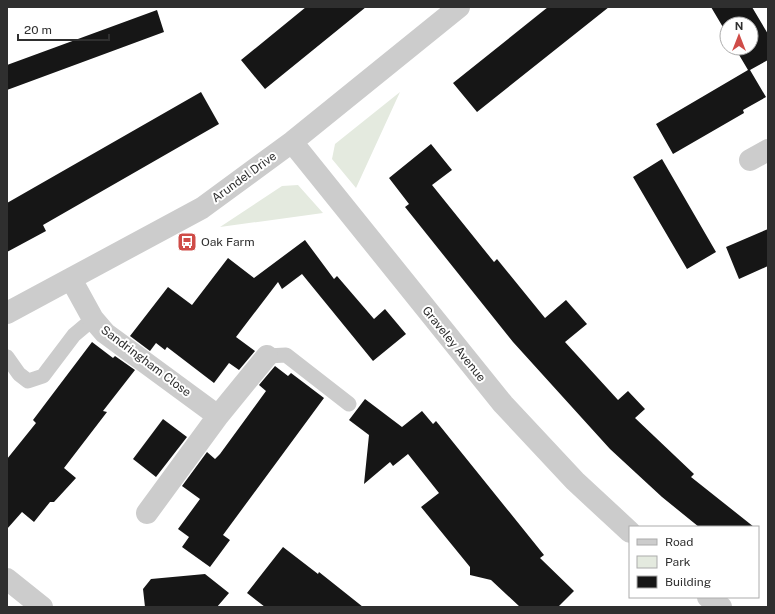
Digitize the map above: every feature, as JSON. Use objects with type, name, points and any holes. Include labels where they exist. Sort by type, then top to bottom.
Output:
[{"type":"street","name":"Arundel Drive","points":[[7,313],[202,208],[292,142],[459,7]]},
{"type":"street","name":"Graveley Avenue","points":[[292,142],[503,404],[575,481],[629,531]]},
{"type":"street","name":"Sandringham Close","points":[[70,279],[93,319],[105,333],[218,416]]},
{"type":"street","points":[[146,513],[218,416],[267,356]]},
{"type":"street","points":[[7,579],[42,607]]},
{"type":"street","points":[[709,598],[720,607]]},
{"type":"lane","points":[[7,357],[19,374],[28,381],[43,376],[74,335],[93,319]]},
{"type":"lane","points":[[267,356],[286,355],[349,404]]},
{"type":"green space","points":[[400,92],[356,188],[332,159],[335,144]]},
{"type":"green space","points":[[298,185],[323,213],[220,227],[282,186]]},
{"type":"building","points":[[306,7],[366,7],[265,89],[241,60]]},
{"type":"building","points":[[548,7],[609,7],[477,112],[453,83]]},
{"type":"building","points":[[711,7],[752,7],[757,16],[719,16],[719,20]]},
{"type":"building","points":[[157,10],[164,32],[7,90],[7,65]]},
{"type":"building","points":[[759,19],[768,34],[768,60],[750,70],[766,97],[743,110],[744,113],[673,154],[656,124],[748,70],[740,56],[759,56]]},
{"type":"building","points":[[201,92],[219,124],[43,225],[46,231],[7,252],[7,203]]},
{"type":"building","points":[[431,144],[452,170],[432,185],[494,262],[497,259],[545,318],[566,300],[587,324],[565,342],[618,400],[628,391],[645,409],[635,418],[694,474],[691,477],[753,526],[698,526],[662,497],[610,449],[513,342],[405,207],[409,204],[389,178]]},
{"type":"building","points":[[662,159],[716,252],[687,269],[633,177]]},
{"type":"building","points":[[768,229],[768,266],[739,279],[726,247]]},
{"type":"building","points":[[305,240],[334,279],[337,276],[374,319],[385,309],[406,334],[373,361],[302,274],[282,289],[278,282],[236,337],[255,351],[239,370],[229,363],[214,383],[167,347],[165,350],[156,343],[150,351],[130,336],[168,287],[192,305],[228,258],[254,278]]},
{"type":"building","points":[[92,342],[113,358],[115,356],[135,370],[103,411],[107,412],[64,468],[76,478],[54,502],[50,502],[34,522],[22,512],[7,529],[7,459],[36,423],[33,420]]},
{"type":"building","points":[[275,366],[288,376],[291,373],[324,398],[223,535],[230,540],[210,567],[182,547],[189,537],[178,529],[200,499],[182,486],[207,452],[215,459],[220,454],[266,391],[259,385]]},
{"type":"building","points":[[365,399],[402,427],[422,411],[433,424],[436,421],[544,555],[540,558],[574,591],[558,607],[520,607],[491,580],[470,575],[470,567],[421,507],[439,493],[408,454],[393,466],[390,462],[364,484],[369,435],[349,420]]},
{"type":"building","points":[[163,419],[187,437],[156,477],[133,459]]},
{"type":"building","points":[[283,547],[318,574],[319,572],[363,607],[265,607],[247,593]]},
{"type":"building","points":[[205,574],[229,593],[217,607],[145,607],[143,589],[151,579]]},
{"type":"place","name":"Oak Farm","points":[[187,242]]}]
